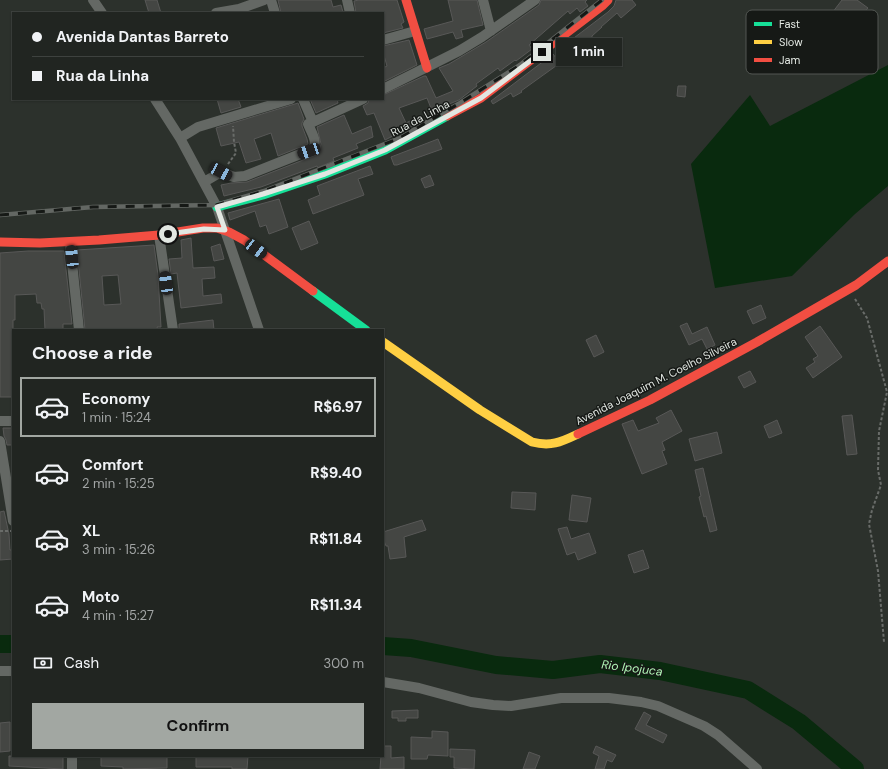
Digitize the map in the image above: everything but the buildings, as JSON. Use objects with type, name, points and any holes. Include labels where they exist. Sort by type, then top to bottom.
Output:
[{"type":"main road","points":[[406,0],[426,68]]},
{"type":"main road","name":"Rua da Linha","points":[[217,207],[325,174],[385,150],[481,98],[608,0]]},
{"type":"main road","points":[[0,242],[70,243],[160,235],[204,229],[225,230],[237,235],[247,242],[365,329]]},
{"type":"main road","name":"Avenida Joaquim M. Coelho Silveira","points":[[384,343],[480,410],[521,436],[532,442],[540,444],[556,444],[650,400],[757,342],[850,289],[888,261]]},
{"type":"street","points":[[93,0],[101,12]]},
{"type":"street","points":[[222,12],[239,9],[264,0]]},
{"type":"street","points":[[271,0],[275,12]]},
{"type":"street","points":[[347,0],[350,12]]},
{"type":"street","points":[[483,0],[491,31]]},
{"type":"street","points":[[384,89],[470,44],[535,0]]},
{"type":"street","points":[[384,40],[415,31]]},
{"type":"street","points":[[156,100],[180,138],[217,207],[259,329]]},
{"type":"street","points":[[247,112],[261,100]]},
{"type":"street","points":[[180,138],[198,127],[288,100]]},
{"type":"street","points":[[303,100],[312,122]]},
{"type":"street","points":[[204,182],[221,172],[234,177],[244,176],[313,149],[315,145],[314,138],[308,124],[361,100]]},
{"type":"street","points":[[160,235],[173,329]]},
{"type":"street","points":[[70,243],[79,329]]},
{"type":"street","points":[[0,421],[12,421]]},
{"type":"street","points":[[0,441],[12,514]]},
{"type":"street","points":[[0,671],[12,671]]},
{"type":"street","points":[[384,682],[419,688],[471,702],[493,706],[511,706],[561,698],[608,698],[641,702],[658,706],[704,726],[718,735],[757,769]]},
{"type":"street","points":[[72,757],[72,769]]},
{"type":"path","points":[[221,172],[236,153],[233,136],[235,117]]},
{"type":"path","points":[[850,289],[867,318],[887,392],[878,431],[878,470],[881,485],[868,524],[878,570],[884,642]]},
{"type":"path","points":[[0,531],[12,530]]},
{"type":"shaded area","points":[[888,65],[888,186],[855,214],[792,276],[715,288],[691,164],[750,95],[770,126],[871,74],[878,74],[878,70]]},
{"type":"waterway","name":"Rio Ipojuca","points":[[0,644],[12,644]]},
{"type":"waterway","name":"Rio Ipojuca","points":[[384,646],[411,648],[496,665],[553,670],[600,664],[660,671],[748,690],[799,722],[855,769]]},
{"type":"railway","points":[[0,215],[93,207],[216,205],[264,191],[400,138],[460,103],[520,65],[602,0]]},
{"type":"traffic: fast","points":[[217,207],[263,195],[325,174],[385,150],[447,116]]},
{"type":"traffic: fast","points":[[313,291],[365,329]]},
{"type":"traffic: slow","points":[[384,343],[480,410],[532,442],[545,444],[556,443],[578,434]]},
{"type":"traffic: jam","points":[[406,0],[427,68]]},
{"type":"traffic: jam","points":[[447,116],[481,98],[608,0]]},
{"type":"traffic: jam","points":[[0,242],[40,243],[99,240],[159,235],[203,228],[217,228],[229,232],[244,240],[313,291]]},
{"type":"traffic: jam","points":[[578,434],[650,400],[757,342],[856,285],[888,261]]},
{"type":"route","points":[[168,234],[190,230],[216,228],[225,230],[217,207],[325,174],[385,150],[481,98],[542,52]]}]
